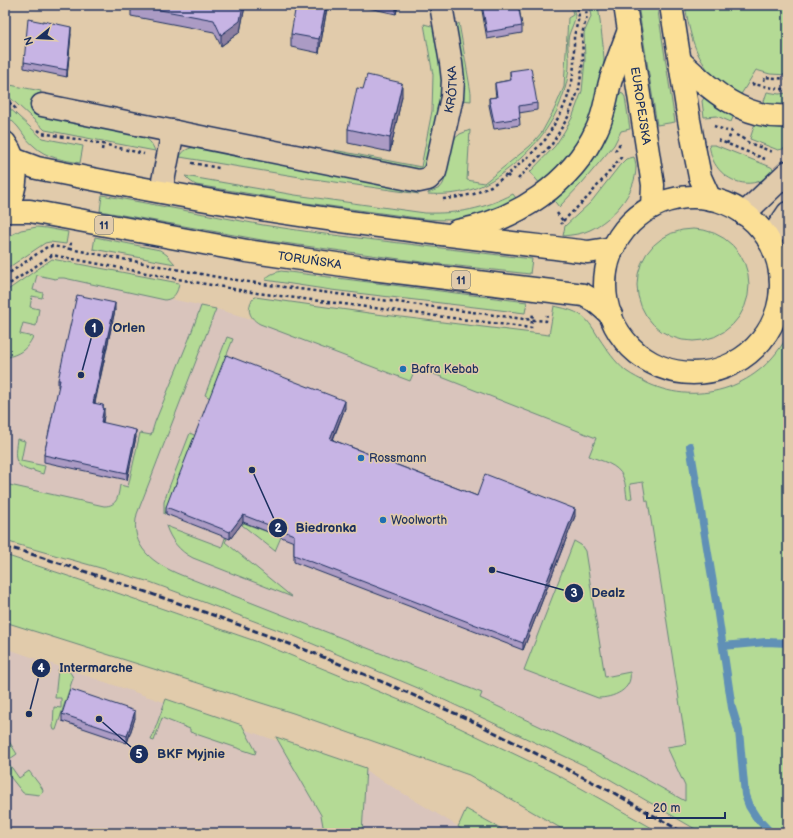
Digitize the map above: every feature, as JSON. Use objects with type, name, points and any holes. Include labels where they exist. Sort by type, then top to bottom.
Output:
[{"type":"main road","name":"EUROPEJSKA","points":[[625,5],[653,185],[652,207]]},
{"type":"main road","points":[[671,5],[689,120],[700,177],[710,199]]},
{"type":"main road","points":[[431,234],[458,231],[482,226],[523,208],[555,184],[574,166],[598,128],[611,80],[629,30]]},
{"type":"main road","points":[[680,62],[698,79],[726,100],[752,112],[773,116],[788,116]]},
{"type":"main road","name":"11","points":[[9,151],[38,168],[243,206],[431,234],[588,252],[614,248]]},
{"type":"main road","name":"11","points":[[5,210],[12,195],[15,183],[15,171],[9,151]]},
{"type":"main road","name":"11","points":[[700,197],[710,199],[728,204],[744,214],[758,226],[769,241],[777,259],[780,278],[778,307],[771,325],[760,341],[747,355],[730,365],[712,371],[692,373],[673,371],[646,360],[631,347],[619,332],[614,324],[606,296],[607,266],[614,248],[623,232],[640,215],[652,207],[680,198],[700,197]]},
{"type":"main road","name":"TORUŃSKA","points":[[5,210],[30,211],[247,251],[350,266],[584,295],[596,302],[611,315]]},
{"type":"street","name":"KRÓTKA","points":[[173,131],[419,181],[428,179],[435,172],[452,97],[451,63],[441,5]]},
{"type":"street","points":[[42,105],[173,131],[161,191]]},
{"type":"street","points":[[744,214],[783,163]]},
{"type":"street","points":[[769,241],[788,213]]},
{"type":"path","points":[[519,178],[552,144],[568,117],[576,96],[581,75],[583,60],[582,34],[587,16],[585,5]]},
{"type":"path","points":[[764,82],[765,77],[788,80]]},
{"type":"path","points":[[756,84],[779,89],[788,89]]},
{"type":"path","points":[[742,138],[783,163]]},
{"type":"path","points":[[716,139],[767,160]]},
{"type":"path","points":[[727,144],[729,139]]},
{"type":"path","points":[[102,150],[103,144]]},
{"type":"path","points":[[563,221],[589,196],[623,154],[629,153]]},
{"type":"path","points":[[507,175],[510,178]]},
{"type":"path","points":[[70,249],[72,238]]},
{"type":"path","points":[[5,276],[47,247],[52,246],[262,284],[524,319],[546,321],[548,310]]},
{"type":"path","points":[[5,287],[52,255],[82,259],[194,282],[257,293],[531,328]]},
{"type":"shaded area","points":[[46,271],[216,309],[568,409],[647,479],[687,732],[685,802],[613,761],[415,667],[5,516],[5,303]]},
{"type":"shaded area","points":[[5,648],[366,771],[469,833],[5,833]]},
{"type":"green space","points":[[571,5],[573,5],[575,17],[568,38],[569,62],[567,80],[557,110],[542,135],[514,164],[503,173],[481,186],[454,193],[428,194],[440,188],[443,184],[453,140],[460,134],[470,130],[467,180],[484,183],[530,146],[542,132],[564,87],[568,18],[573,15]]},
{"type":"green space","points":[[589,5],[598,5],[604,60],[603,77],[595,108],[576,147],[541,185],[530,172],[555,146],[564,132],[572,118],[582,91],[585,60],[584,33],[591,17]]},
{"type":"green space","points":[[638,5],[657,5],[675,122],[657,125]]},
{"type":"green space","points":[[685,5],[788,5],[788,75],[770,74],[756,70],[740,96],[727,88],[715,78],[702,61],[691,35]]},
{"type":"green space","points":[[459,23],[471,93],[471,101],[461,100],[455,26]]},
{"type":"green space","points":[[424,24],[435,27],[441,67],[442,93],[424,169],[418,171],[333,153],[334,150],[421,167],[432,111],[433,75]]},
{"type":"green space","points":[[5,84],[41,91],[40,95],[144,137],[150,142],[155,151],[45,130],[5,93]]},
{"type":"green space","points":[[767,92],[779,94],[788,93],[788,107],[763,104]]},
{"type":"green space","points":[[620,93],[625,97],[630,129],[621,131],[614,145],[582,183],[559,207],[552,198]]},
{"type":"green space","points":[[704,98],[734,115],[731,122],[717,116],[704,117],[702,101]]},
{"type":"green space","points":[[5,104],[42,138],[83,146],[80,163],[56,158],[39,150],[29,142],[5,114]]},
{"type":"green space","points":[[755,123],[767,126],[788,127],[788,148],[778,150],[750,139]]},
{"type":"green space","points":[[709,145],[715,145],[771,167],[777,172],[753,183],[733,180],[721,172],[712,158]]},
{"type":"green space","points":[[196,147],[419,192],[419,194],[300,177],[180,157],[186,150]]},
{"type":"green space","points":[[634,157],[636,167],[632,186],[628,195],[615,212],[599,225],[590,230],[563,236],[565,226],[591,202],[626,159]]},
{"type":"green space","points":[[185,176],[295,195],[425,213],[449,213],[470,210],[513,194],[518,201],[473,217],[449,220],[425,219],[307,203],[196,185]]},
{"type":"green space","points":[[102,195],[263,225],[532,259],[530,274],[422,262],[262,240],[100,211]]},
{"type":"green space","points":[[37,227],[68,232],[66,244],[50,242],[45,243],[5,270],[5,238],[21,230]]},
{"type":"green space","points":[[693,229],[714,233],[733,245],[745,264],[749,285],[745,306],[733,325],[714,337],[693,341],[672,337],[653,325],[641,306],[637,285],[641,264],[653,245],[672,233]]},
{"type":"green space","points":[[95,237],[160,250],[175,264],[93,249]]},
{"type":"green space","points":[[52,259],[179,283],[177,292],[173,297],[165,300],[64,278],[55,279],[37,275],[33,290],[43,293],[42,298],[32,296],[30,307],[39,309],[36,326],[23,323],[20,334],[33,337],[25,349],[5,358],[5,292]]},
{"type":"green space","points":[[281,271],[527,302],[525,313],[331,290],[265,280],[270,275]]},
{"type":"green space","points":[[255,297],[376,314],[549,335],[554,306],[576,312],[585,318],[592,326],[611,356],[629,373],[647,383],[667,390],[688,393],[708,392],[728,387],[746,379],[763,367],[777,352],[788,334],[788,833],[702,833],[594,770],[425,691],[294,636],[150,582],[5,541],[5,484],[104,506],[109,506],[115,502],[120,485],[128,487],[140,433],[151,435],[201,306],[216,309],[137,514],[135,526],[137,536],[140,545],[146,553],[153,560],[171,571],[482,693],[480,698],[613,761],[685,801],[685,786],[667,747],[686,744],[648,501],[646,501],[643,482],[630,484],[632,498],[627,499],[625,482],[621,473],[613,466],[589,456],[596,438],[416,367],[410,381],[260,324],[253,319],[249,311],[250,303]]},
{"type":"green space","points":[[227,337],[233,339],[210,398],[205,395]]},
{"type":"green space","points":[[190,433],[196,436],[164,514],[164,502]]},
{"type":"green space","points":[[17,439],[25,441],[21,461],[45,466],[43,474],[32,469],[31,471],[25,469],[18,463],[16,459]]},
{"type":"green space","points":[[244,523],[281,537],[275,551],[242,525]]},
{"type":"green space","points":[[166,526],[222,547],[225,538],[227,539],[225,542],[292,597],[193,558],[176,545]]},
{"type":"green space","points":[[574,541],[581,545],[585,551],[605,677],[630,672],[628,684],[621,692],[604,698],[598,698],[524,670]]},
{"type":"green space","points":[[5,555],[258,642],[414,706],[554,773],[661,833],[569,833],[469,775],[293,713],[5,622]]},
{"type":"green space","points":[[61,667],[68,671],[73,678],[56,730],[54,730],[54,707],[61,708],[61,698],[55,698],[58,670]]},
{"type":"green space","points":[[166,699],[242,725],[256,751],[255,754],[190,732],[190,729],[162,718],[154,741],[151,740]]},
{"type":"green space","points":[[5,735],[17,754],[7,761],[19,778],[29,771],[42,788],[43,791],[40,795],[23,793],[5,772]]},
{"type":"green space","points":[[276,737],[366,768],[362,833],[323,833],[321,815]]},
{"type":"green space","points":[[466,809],[509,833],[469,833],[458,827]]},
{"type":"building","points":[[133,5],[243,5],[240,21],[221,35],[214,20]]},
{"type":"building","points":[[296,5],[326,5],[319,39],[291,34]]},
{"type":"building","points":[[482,5],[518,5],[522,26],[487,32]]},
{"type":"building","points":[[28,19],[71,27],[67,70],[24,62]]},
{"type":"building","points":[[531,68],[537,103],[519,106],[520,118],[494,122],[489,98],[497,97],[495,83],[511,80],[510,71]]},
{"type":"building","points":[[367,75],[402,83],[390,138],[348,129],[357,88],[363,89]]},
{"type":"building","points":[[77,295],[115,303],[93,403],[103,405],[104,408],[101,422],[136,430],[127,473],[44,455],[60,380],[58,380]]},
{"type":"building","points":[[226,355],[345,401],[330,439],[477,496],[485,474],[575,509],[523,643],[294,555],[294,535],[243,515],[230,532],[166,507]]},
{"type":"building","points":[[70,689],[135,711],[127,736],[62,714]]},
{"type":"waterway","points":[[690,446],[732,708],[739,731],[745,795],[749,806],[756,817],[771,833]]},
{"type":"waterway","points":[[723,646],[766,642],[788,643]]},
{"type":"railway","points":[[5,547],[22,551],[108,579],[213,615],[316,654],[392,686],[468,719],[614,793],[684,833]]},
{"type":"place","name":"Bafra Kebab","points":[[403,369]]},
{"type":"place","name":"Orlen","points":[[81,375]]},
{"type":"place","name":"Rossmann","points":[[361,458]]},
{"type":"place","name":"Biedronka","points":[[252,470]]},
{"type":"place","name":"Woolworth","points":[[383,520]]},
{"type":"place","name":"Dealz","points":[[492,570]]},
{"type":"place","name":"Intermarche","points":[[29,714]]},
{"type":"place","name":"BKF Myjnie","points":[[99,719]]}]
